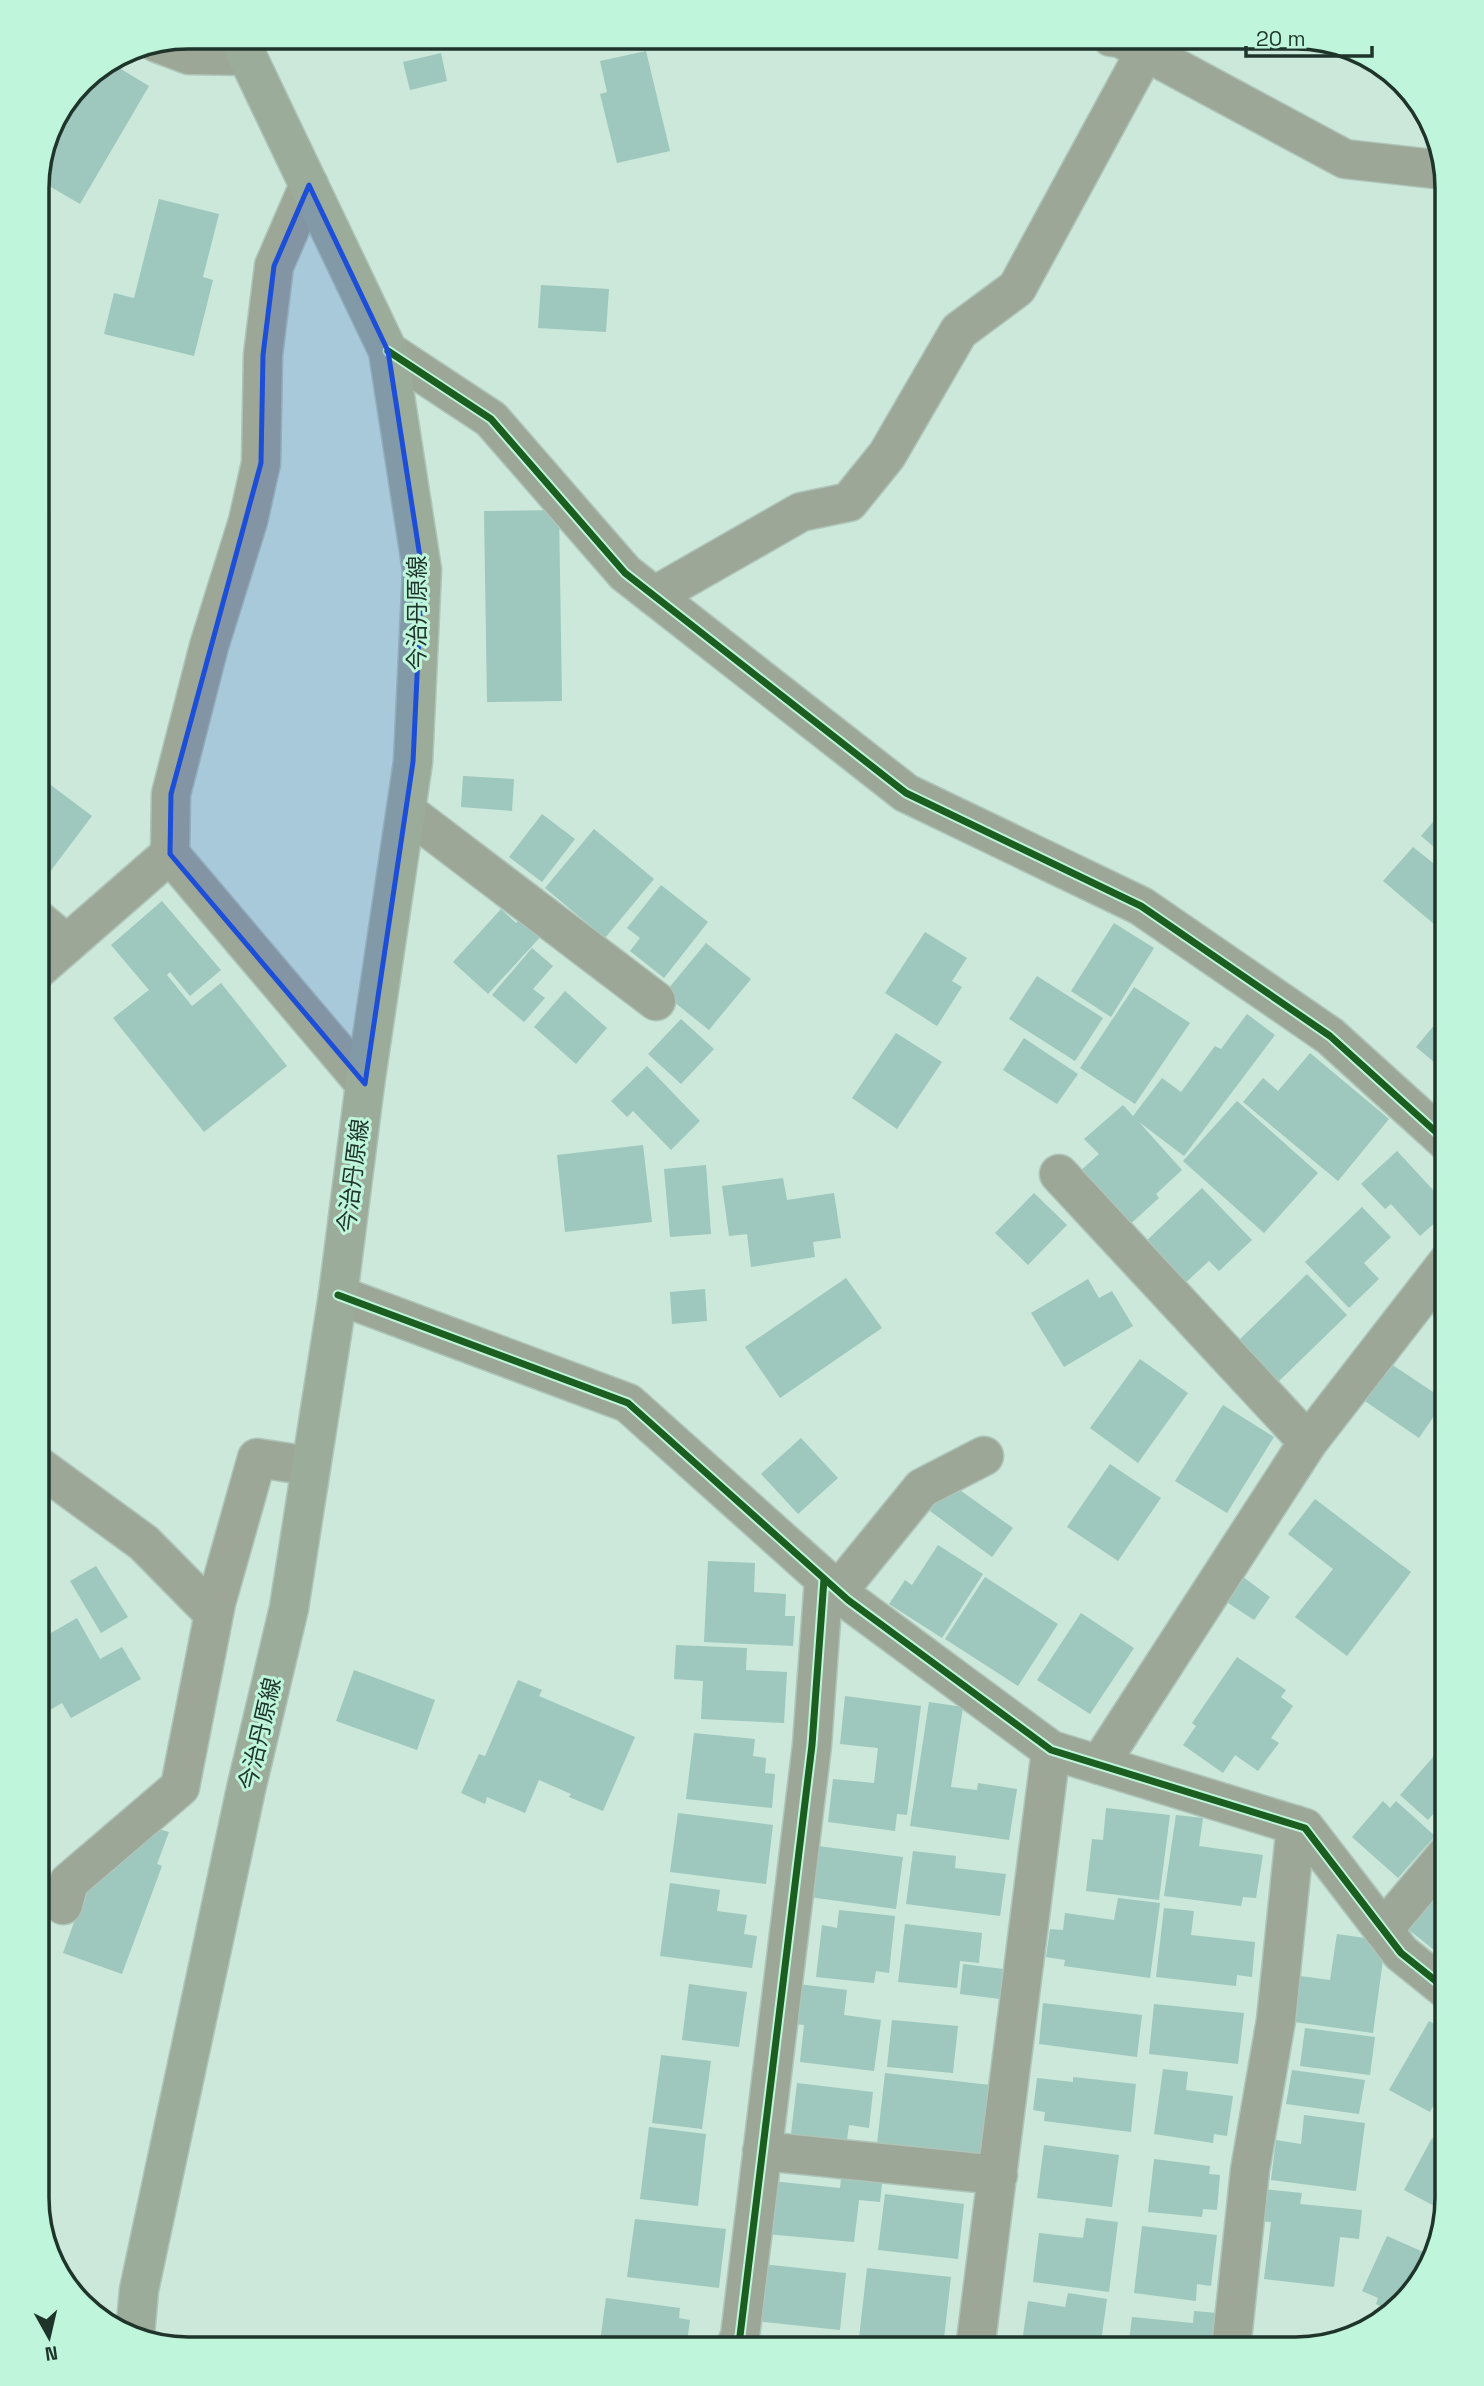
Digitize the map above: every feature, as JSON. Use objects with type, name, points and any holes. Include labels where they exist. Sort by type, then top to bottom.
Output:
[{"type":"main road","name":"今治丹原線","points":[[136,2327],[139,2290],[241,1816],[289,1608],[338,1295],[365,1084],[413,762],[422,570],[388,351],[243,49]]},
{"type":"street","points":[[175,50],[190,55],[225,49]]},
{"type":"street","points":[[654,596],[801,512],[849,502],[887,455],[959,331],[1017,288],[1121,49]]},
{"type":"street","points":[[1139,49],[1345,159],[1434,169]]},
{"type":"street","points":[[309,185],[274,267],[263,355],[261,463],[248,521],[209,646],[171,794],[170,854],[365,1084]]},
{"type":"street","points":[[388,351],[491,419],[625,573],[906,793],[1141,906],[1330,1036],[1435,1131]]},
{"type":"street","points":[[406,811],[656,1001]]},
{"type":"street","points":[[49,960],[170,854]]},
{"type":"street","points":[[49,929],[67,944]]},
{"type":"street","points":[[1059,1174],[1308,1442]]},
{"type":"street","points":[[1099,1765],[1308,1442],[1435,1278]]},
{"type":"street","points":[[338,1295],[628,1403],[831,1585],[1051,1750],[1305,1828],[1401,1953],[1435,1980]]},
{"type":"street","points":[[740,2337],[831,1585],[922,1488],[984,1456]]},
{"type":"street","points":[[63,1905],[69,1882],[180,1787],[214,1613],[257,1458],[310,1466]]},
{"type":"street","points":[[49,1474],[144,1543],[214,1613]]},
{"type":"street","points":[[977,2337],[1051,1750]]},
{"type":"street","points":[[1232,2337],[1251,2170],[1276,2020],[1296,1825]]},
{"type":"street","points":[[1383,1930],[1435,1868]]},
{"type":"street","points":[[762,2151],[998,2175]]},
{"type":"highlighted area","points":[[309,185],[388,351],[422,570],[413,762],[365,1084],[170,854],[171,794],[261,463],[263,355],[274,266]]},
{"type":"building","points":[[646,51],[670,151],[617,163],[600,94],[607,92],[600,61]]},
{"type":"building","points":[[441,53],[447,81],[410,90],[403,62]]},
{"type":"building","points":[[119,68],[149,86],[80,204],[49,186],[54,152],[63,126],[72,111],[96,83],[108,74],[110,76]]},
{"type":"building","points":[[159,199],[219,214],[203,277],[213,280],[194,356],[104,334],[114,293],[134,298]]},
{"type":"building","points":[[541,285],[609,289],[606,332],[538,328]]},
{"type":"building","points":[[559,510],[562,701],[487,702],[484,511]]},
{"type":"building","points":[[463,776],[514,779],[512,811],[461,807]]},
{"type":"building","points":[[49,784],[92,816],[49,873]]},
{"type":"building","points":[[542,814],[575,839],[542,882],[509,857]]},
{"type":"building","points":[[1435,820],[1435,848],[1421,836]]},
{"type":"building","points":[[594,829],[654,879],[605,938],[545,888]]},
{"type":"building","points":[[1413,847],[1433,863],[1435,860],[1435,925],[1383,881]]},
{"type":"building","points":[[661,885],[708,922],[664,978],[630,951],[640,938],[627,928]]},
{"type":"building","points":[[162,901],[221,970],[190,996],[170,972],[167,975],[192,1006],[221,983],[287,1066],[204,1132],[113,1018],[149,990],[111,945]]},
{"type":"building","points":[[501,909],[516,923],[523,915],[544,933],[488,994],[453,962]]},
{"type":"building","points":[[1114,923],[1154,948],[1111,1017],[1071,991]]},
{"type":"building","points":[[925,932],[967,958],[952,981],[962,987],[937,1026],[885,993]]},
{"type":"building","points":[[706,943],[751,979],[709,1030],[664,994]]},
{"type":"building","points":[[532,948],[553,966],[533,989],[545,998],[524,1022],[492,995]]},
{"type":"building","points":[[1037,976],[1103,1018],[1075,1061],[1009,1019]]},
{"type":"building","points":[[1134,987],[1190,1023],[1135,1104],[1080,1068]]},
{"type":"building","points":[[565,991],[607,1028],[576,1064],[534,1027]]},
{"type":"building","points":[[1247,1014],[1275,1035],[1184,1156],[1139,1122],[1182,1170],[1156,1194],[1159,1198],[1127,1227],[1078,1173],[1099,1154],[1084,1139],[1123,1105],[1133,1116],[1162,1078],[1181,1092],[1215,1046],[1221,1049]]},
{"type":"building","points":[[681,1019],[714,1049],[681,1084],[648,1054]]},
{"type":"building","points":[[1435,1024],[1435,1063],[1416,1047]]},
{"type":"building","points":[[896,1033],[942,1062],[897,1129],[852,1098]]},
{"type":"building","points":[[1024,1038],[1078,1074],[1057,1104],[1003,1070]]},
{"type":"building","points":[[1310,1053],[1389,1119],[1338,1181],[1243,1102],[1263,1078],[1278,1091]]},
{"type":"building","points":[[647,1066],[700,1121],[671,1150],[633,1111],[627,1117],[611,1101]]},
{"type":"building","points":[[1237,1101],[1318,1173],[1264,1233],[1183,1161]]},
{"type":"building","points":[[643,1145],[652,1222],[565,1232],[557,1155]]},
{"type":"building","points":[[1397,1151],[1435,1192],[1435,1223],[1420,1236],[1391,1204],[1385,1209],[1361,1184]]},
{"type":"building","points":[[706,1165],[711,1234],[670,1237],[664,1169]]},
{"type":"building","points":[[783,1178],[787,1200],[834,1193],[841,1238],[813,1242],[815,1257],[751,1267],[747,1234],[729,1236],[722,1186]]},
{"type":"building","points":[[1202,1188],[1252,1240],[1219,1271],[1209,1261],[1183,1285],[1143,1244]]},
{"type":"building","points":[[1034,1193],[1067,1225],[1028,1265],[995,1233]]},
{"type":"building","points":[[1362,1207],[1391,1237],[1364,1263],[1379,1279],[1349,1308],[1305,1262]]},
{"type":"building","points":[[1307,1274],[1347,1315],[1277,1383],[1237,1342]]},
{"type":"building","points":[[846,1278],[882,1328],[780,1398],[745,1347]]},
{"type":"building","points":[[1088,1279],[1099,1298],[1112,1291],[1133,1326],[1064,1367],[1031,1313]]},
{"type":"building","points":[[705,1289],[707,1321],[672,1324],[670,1292]]},
{"type":"building","points":[[1140,1359],[1188,1393],[1138,1463],[1090,1428]]},
{"type":"building","points":[[1385,1360],[1435,1393],[1435,1415],[1419,1438],[1359,1397]]},
{"type":"building","points":[[1223,1405],[1274,1437],[1227,1513],[1175,1481]]},
{"type":"building","points":[[801,1438],[838,1478],[798,1514],[761,1474]]},
{"type":"building","points":[[1110,1464],[1161,1498],[1118,1561],[1067,1527]]},
{"type":"building","points":[[950,1483],[1013,1528],[992,1557],[930,1511]]},
{"type":"building","points":[[1315,1499],[1411,1572],[1347,1656],[1295,1617],[1333,1569],[1288,1534]]},
{"type":"building","points":[[938,1545],[983,1574],[942,1638],[889,1604],[905,1580],[912,1585]]},
{"type":"building","points":[[708,1561],[755,1563],[754,1592],[786,1594],[785,1616],[795,1616],[793,1646],[704,1642]]},
{"type":"building","points":[[96,1566],[128,1617],[101,1633],[70,1581]]},
{"type":"building","points":[[1231,1568],[1270,1597],[1254,1620],[1213,1593]]},
{"type":"building","points":[[985,1577],[1058,1624],[1018,1686],[945,1639]]},
{"type":"building","points":[[1081,1613],[1134,1648],[1090,1714],[1037,1680]]},
{"type":"building","points":[[77,1618],[100,1659],[122,1647],[141,1679],[71,1718],[62,1703],[49,1711],[49,1634]]},
{"type":"building","points":[[676,1645],[747,1648],[746,1670],[787,1672],[784,1723],[701,1719],[703,1681],[674,1679]]},
{"type":"building","points":[[1237,1657],[1286,1690],[1281,1697],[1293,1706],[1271,1738],[1279,1743],[1258,1771],[1235,1755],[1223,1773],[1183,1745],[1196,1726],[1192,1723]]},
{"type":"building","points":[[354,1670],[435,1700],[417,1750],[336,1721]]},
{"type":"building","points":[[518,1680],[542,1690],[539,1696],[635,1737],[603,1811],[569,1797],[571,1794],[539,1780],[525,1813],[487,1797],[485,1804],[461,1793],[479,1754],[485,1756]]},
{"type":"building","points":[[845,1696],[921,1706],[907,1815],[897,1814],[895,1831],[828,1822],[833,1779],[874,1783],[878,1748],[840,1744]]},
{"type":"building","points":[[929,1702],[963,1707],[951,1787],[977,1790],[978,1783],[1017,1789],[1009,1840],[910,1826]]},
{"type":"building","points":[[694,1733],[755,1739],[753,1756],[766,1758],[765,1773],[775,1774],[772,1808],[686,1799]]},
{"type":"building","points":[[1435,1755],[1435,1812],[1428,1820],[1400,1795]]},
{"type":"building","points":[[1383,1801],[1390,1808],[1396,1801],[1435,1836],[1398,1878],[1352,1837]]},
{"type":"building","points":[[1106,1808],[1170,1815],[1159,1900],[1086,1891],[1092,1839],[1103,1840]]},
{"type":"building","points":[[678,1813],[773,1825],[766,1884],[670,1872]]},
{"type":"building","points":[[1176,1815],[1203,1818],[1199,1846],[1263,1855],[1256,1898],[1243,1897],[1241,1906],[1164,1896]]},
{"type":"building","points":[[151,1827],[169,1832],[157,1864],[162,1866],[122,1974],[63,1953],[95,1864],[114,1871],[123,1847]]},
{"type":"building","points":[[810,1845],[903,1857],[896,1909],[802,1896]]},
{"type":"building","points":[[913,1851],[956,1856],[955,1868],[1006,1874],[1000,1916],[906,1904]]},
{"type":"building","points":[[670,1883],[720,1890],[717,1911],[747,1915],[744,1934],[757,1936],[752,1968],[660,1956]]},
{"type":"building","points":[[1435,1897],[1435,1951],[1409,1930]]},
{"type":"building","points":[[1118,1898],[1160,1903],[1150,1978],[1064,1966],[1065,1960],[1046,1957],[1050,1929],[1063,1930],[1065,1913],[1114,1920]]},
{"type":"building","points":[[1164,1908],[1194,1911],[1191,1935],[1255,1942],[1252,1977],[1237,1975],[1236,1986],[1156,1977]]},
{"type":"building","points":[[839,1910],[895,1916],[889,1973],[876,1971],[874,1983],[816,1977],[822,1925],[837,1928]]},
{"type":"building","points":[[905,1924],[982,1933],[979,1963],[960,1961],[957,1988],[898,1982]]},
{"type":"building","points":[[1337,1934],[1365,1938],[1383,1960],[1373,2033],[1294,2022],[1300,1976],[1330,1980]]},
{"type":"building","points":[[963,1964],[1003,1969],[1000,1999],[960,1994]]},
{"type":"building","points":[[790,1983],[847,1990],[844,2015],[881,2020],[874,2071],[800,2062],[804,2025],[785,2023]]},
{"type":"building","points":[[689,1984],[747,1992],[739,2047],[682,2040]]},
{"type":"building","points":[[1043,2003],[1142,2015],[1137,2057],[1039,2044]]},
{"type":"building","points":[[1154,2004],[1244,2013],[1238,2064],[1149,2054]]},
{"type":"building","points":[[892,2020],[958,2026],[953,2073],[887,2067]]},
{"type":"building","points":[[1429,2021],[1435,2024],[1435,2103],[1430,2112],[1389,2090]]},
{"type":"building","points":[[1305,2028],[1375,2037],[1370,2075],[1300,2066]]},
{"type":"building","points":[[661,2055],[711,2061],[702,2129],[652,2123]]},
{"type":"building","points":[[1163,2069],[1188,2072],[1186,2090],[1233,2096],[1227,2136],[1214,2134],[1213,2143],[1154,2134]]},
{"type":"building","points":[[1292,2070],[1365,2080],[1359,2114],[1286,2104]]},
{"type":"building","points":[[885,2073],[990,2085],[981,2156],[877,2144]]},
{"type":"building","points":[[1073,2077],[1136,2084],[1131,2132],[1044,2121],[1045,2112],[1033,2110],[1037,2078],[1073,2082]]},
{"type":"building","points":[[797,2083],[873,2092],[869,2128],[849,2125],[847,2140],[791,2134]]},
{"type":"building","points":[[1304,2115],[1365,2123],[1356,2191],[1271,2180],[1276,2140],[1301,2144]]},
{"type":"building","points":[[649,2127],[706,2134],[698,2206],[640,2199]]},
{"type":"building","points":[[1432,2138],[1435,2140],[1435,2206],[1404,2190]]},
{"type":"building","points":[[1044,2145],[1119,2155],[1112,2207],[1037,2198]]},
{"type":"building","points":[[1154,2159],[1210,2166],[1209,2174],[1220,2175],[1217,2210],[1203,2209],[1202,2217],[1148,2212]]},
{"type":"building","points":[[842,2169],[883,2174],[880,2202],[859,2200],[854,2242],[766,2234],[771,2181],[840,2188]]},
{"type":"building","points":[[1263,2189],[1302,2193],[1300,2204],[1362,2210],[1359,2239],[1340,2237],[1334,2287],[1264,2279],[1271,2222],[1259,2221]]},
{"type":"building","points":[[885,2194],[964,2204],[958,2259],[878,2250]]},
{"type":"building","points":[[1086,2218],[1118,2222],[1109,2292],[1033,2282],[1039,2233],[1083,2238]]},
{"type":"building","points":[[635,2219],[726,2229],[719,2288],[627,2277]]},
{"type":"building","points":[[1142,2226],[1217,2235],[1211,2286],[1197,2284],[1196,2301],[1134,2293]]},
{"type":"building","points":[[1387,2236],[1424,2252],[1401,2290],[1382,2307],[1376,2304],[1378,2298],[1362,2291]]},
{"type":"building","points":[[762,2264],[846,2273],[840,2330],[756,2321]]},
{"type":"building","points":[[867,2268],[951,2277],[944,2337],[859,2337]]},
{"type":"building","points":[[1068,2293],[1107,2299],[1102,2337],[1023,2337],[1028,2301],[1065,2307]]},
{"type":"building","points":[[606,2298],[680,2308],[679,2318],[690,2320],[688,2337],[601,2337]]},
{"type":"building","points":[[1194,2311],[1217,2313],[1214,2337],[1130,2337],[1132,2317],[1193,2323]]},
{"type":"cycle path","points":[[388,351],[491,419],[625,573],[906,793],[1141,906],[1330,1036],[1435,1131]]},
{"type":"cycle path","points":[[338,1295],[628,1403],[848,1600],[1051,1750],[1305,1828],[1401,1953],[1435,1980]]},
{"type":"cycle path","points":[[740,2337],[812,1745],[824,1579]]}]
